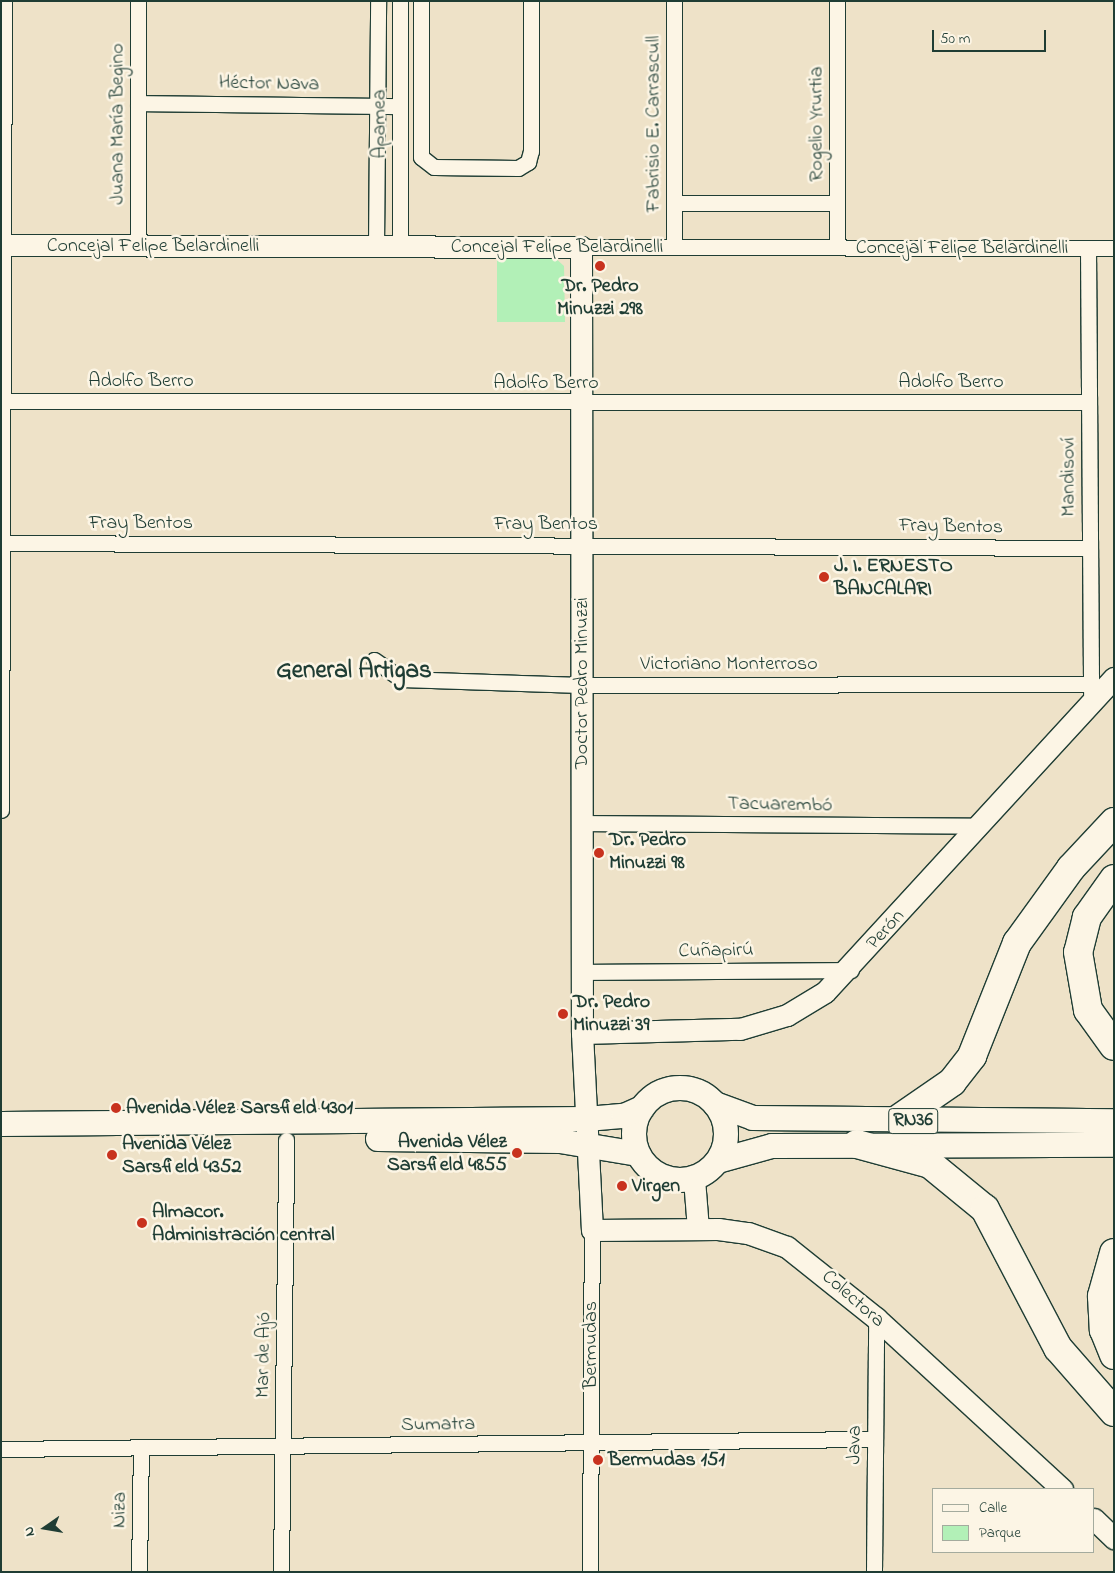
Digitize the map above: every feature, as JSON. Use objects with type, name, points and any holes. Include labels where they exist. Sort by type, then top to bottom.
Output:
[{"type":"highway","points":[[897,1120],[952,1082],[972,1056],[1018,943],[1071,868],[1114,822]]},
{"type":"highway","points":[[1114,878],[1087,917],[1078,971],[1088,1010],[1114,1046]]},
{"type":"highway","points":[[857,1144],[930,1164],[985,1208],[1053,1341],[1114,1412]]},
{"type":"highway","points":[[1114,1253],[1105,1276],[1102,1315],[1114,1355]]},
{"type":"main road","name":"Concejal Felipe Belardinelli","points":[[2,245],[581,247]]},
{"type":"main road","name":"Doctor Pedro Minuzzi","points":[[581,247],[582,1033],[587,1119]]},
{"type":"main road","name":"Perón","points":[[582,1033],[740,1029],[803,1007],[850,970],[978,826],[1114,678]]},
{"type":"main road","name":"RN36","points":[[1,1124],[587,1119],[624,1116],[642,1108],[660,1092],[678,1088],[696,1090],[715,1104],[753,1118],[1114,1121]]},
{"type":"main road","points":[[715,1104],[727,1138],[718,1161]]},
{"type":"main road","points":[[638,1154],[634,1130],[642,1108]]},
{"type":"main road","name":"Bermudas","points":[[587,1119],[590,1145],[592,1230]]},
{"type":"main road","points":[[1,1139],[286,1140],[460,1138],[590,1145],[638,1154],[664,1178],[694,1179],[698,1229]]},
{"type":"main road","name":"RN36","points":[[694,1179],[718,1161],[772,1146],[857,1144],[1114,1145]]},
{"type":"main road","name":"Colectora","points":[[592,1230],[698,1229],[748,1233],[787,1247],[824,1272],[1061,1488]]},
{"type":"main road","points":[[1095,1520],[1114,1538]]},
{"type":"street","points":[[1,810],[2,102],[4,1]]},
{"type":"street","name":"Juana María Begino","points":[[138,1],[138,246]]},
{"type":"street","name":"Apamea","points":[[376,246],[378,1]]},
{"type":"street","name":"Apamea","points":[[400,1],[400,247]]},
{"type":"street","points":[[421,1],[421,157],[434,167],[518,168],[528,162],[531,151],[531,1]]},
{"type":"street","name":"Fabrisio E. Carrascull","points":[[674,1],[674,247]]},
{"type":"street","name":"Rogelio Yrurtia","points":[[837,1],[837,247]]},
{"type":"street","name":"Héctor Nava","points":[[138,103],[400,106]]},
{"type":"street","points":[[674,203],[837,203]]},
{"type":"street","name":"Concejal Felipe Belardinelli","points":[[581,247],[1114,248]]},
{"type":"street","name":"Mandisoví","points":[[1088,248],[1090,706]]},
{"type":"street","name":"Adolfo Berro","points":[[3,401],[581,404],[1089,402]]},
{"type":"street","name":"Fray Bentos","points":[[2,543],[581,544],[1090,548]]},
{"type":"street","name":"Victoriano Monterroso","points":[[374,660],[400,679],[581,684],[1090,684]]},
{"type":"street","name":"Tacuarembó","points":[[582,823],[978,826]]},
{"type":"street","name":"Cuñapirú","points":[[582,972],[850,970]]},
{"type":"street","name":"Mar de Ajó","points":[[281,1572],[286,1140]]},
{"type":"street","name":"Bermudas","points":[[590,1572],[592,1230]]},
{"type":"street","name":"Java","points":[[874,1572],[876,1318]]},
{"type":"street","name":"Sumatra","points":[[1,1449],[875,1440]]},
{"type":"street","name":"Niza","points":[[139,1572],[141,1448]]},
{"type":"green space","points":[[553,256],[564,266],[565,322],[497,322],[497,257]]},
{"type":"place","name":"Dr. Pedro Minuzzi 298","points":[[600,266]]},
{"type":"place","name":"J. I. ERNESTO BANCALARI","points":[[824,577]]},
{"type":"place","name":"Dr. Pedro Minuzzi 98","points":[[599,853]]},
{"type":"place","name":"Dr. Pedro Minuzzi 39","points":[[563,1014]]},
{"type":"place","name":"Avenida Vélez Sarsfield 4301","points":[[116,1108]]},
{"type":"place","name":"Avenida Vélez Sarsfield 4855","points":[[517,1153]]},
{"type":"place","name":"Avenida Vélez Sarsfield 4352","points":[[112,1155]]},
{"type":"place","name":"Virgen","points":[[622,1186]]},
{"type":"place","name":"Almacor. Administración central","points":[[142,1223]]},
{"type":"place","name":"Bermudas 151","points":[[598,1460]]},
{"type":"district","name":"General Artigas","points":[[354,671]]}]
